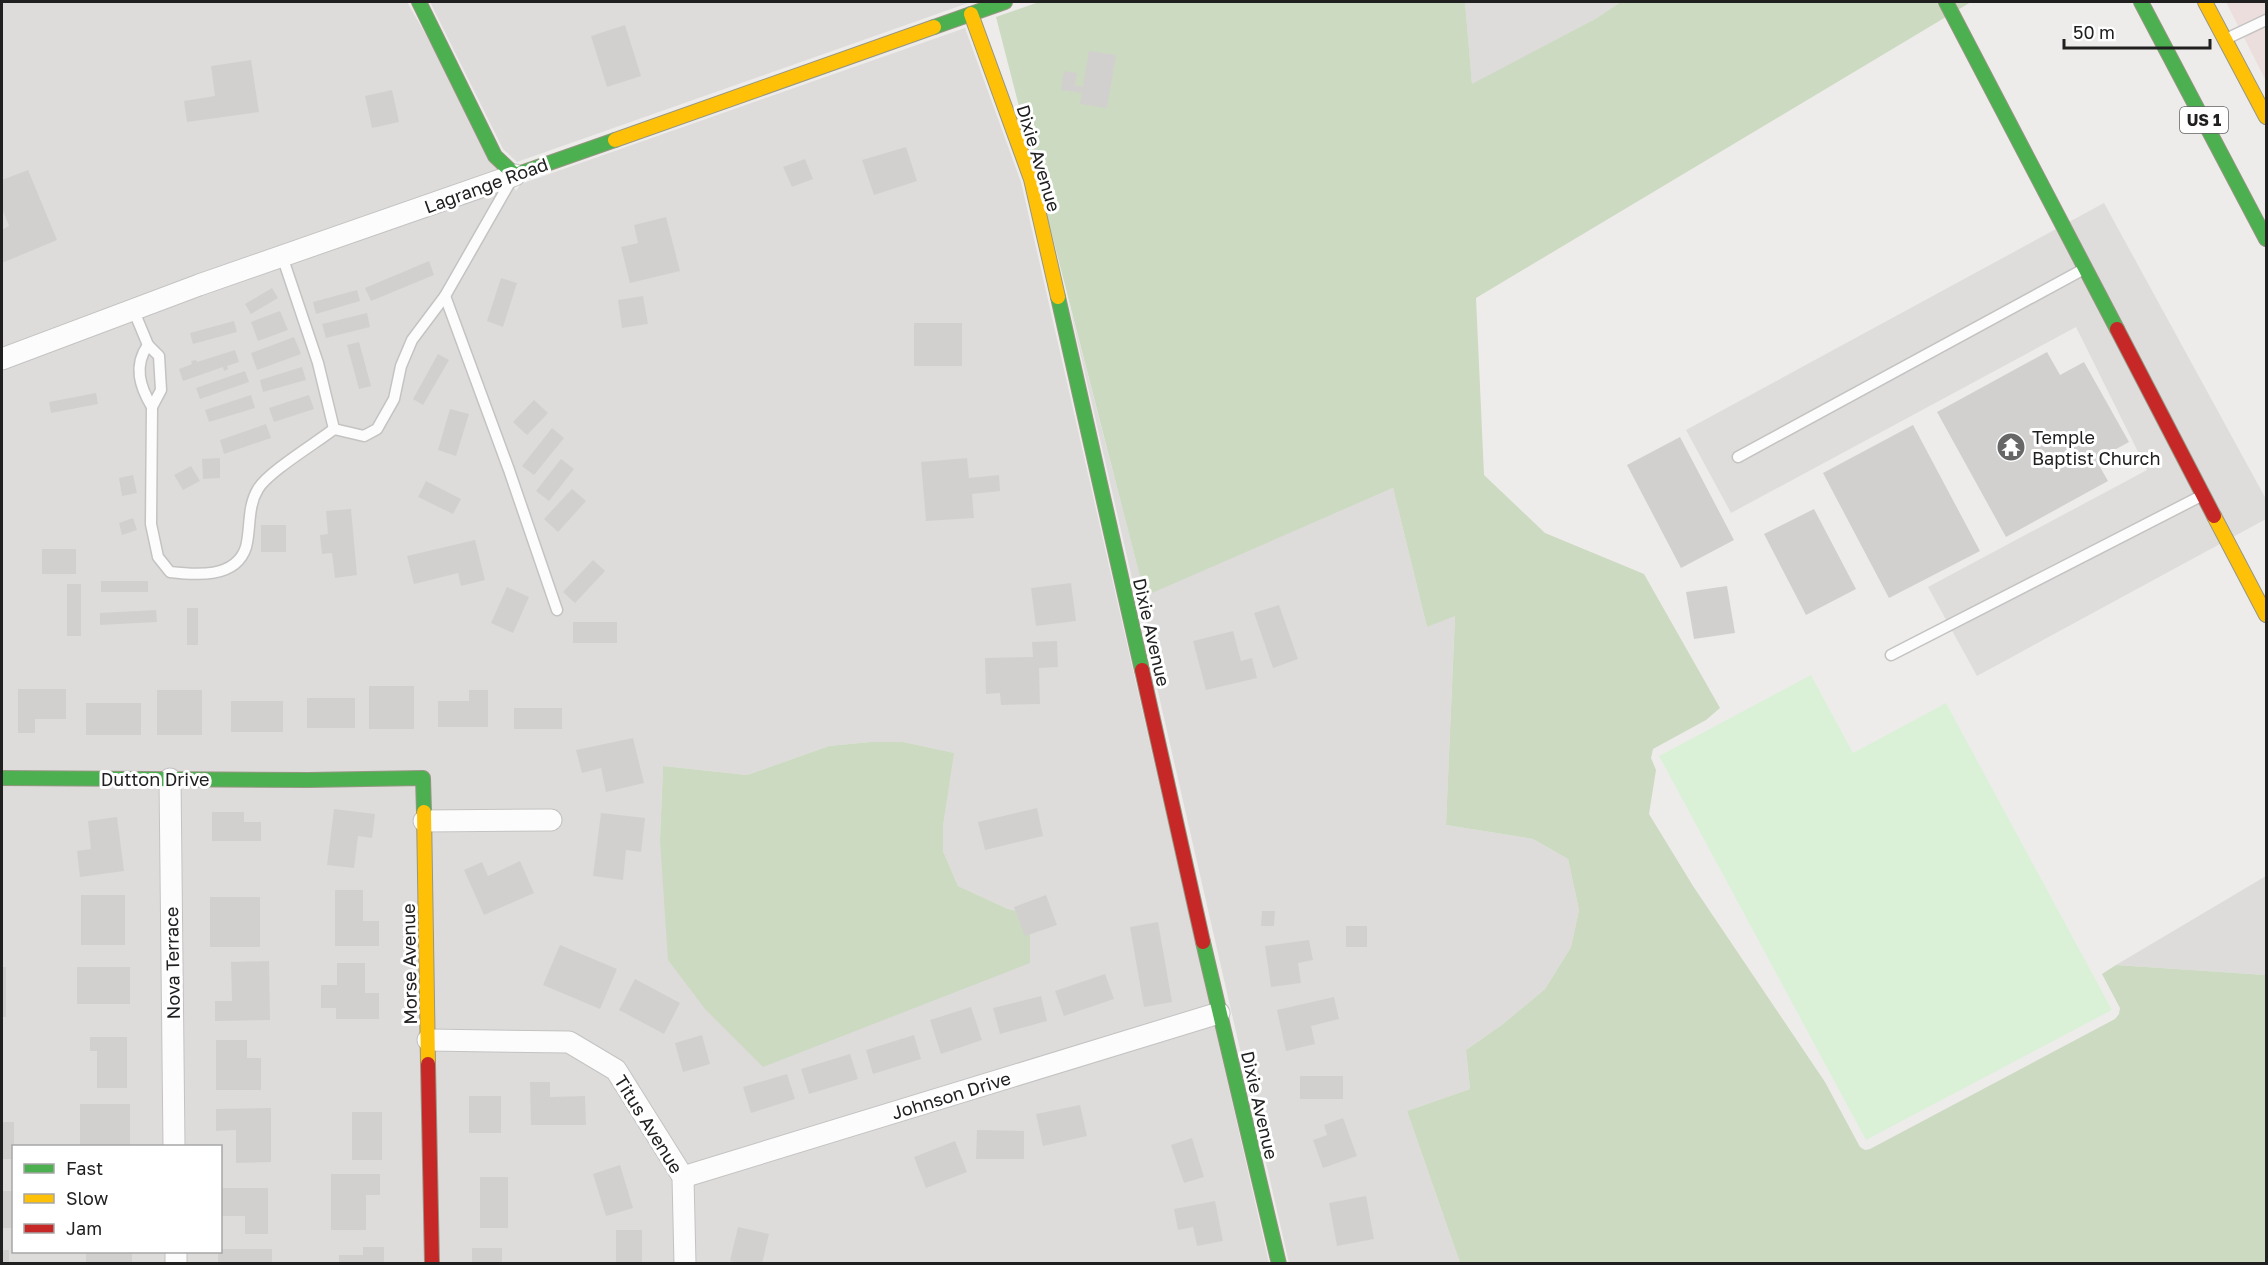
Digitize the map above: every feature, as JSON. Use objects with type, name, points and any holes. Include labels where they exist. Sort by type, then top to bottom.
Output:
[{"type":"street","points":[[419,2],[495,156],[515,175]]},
{"type":"street","name":"Lagrange Road","points":[[2,359],[133,309],[1005,2]]},
{"type":"street","points":[[1946,2],[2266,615]]},
{"type":"street","name":"US 1","points":[[2141,2],[2266,239]]},
{"type":"street","points":[[2205,2],[2266,117]]},
{"type":"street","name":"Dixie Avenue","points":[[971,14],[1031,178],[1219,1013],[1279,1263]]},
{"type":"street","name":"Dutton Drive","points":[[2,778],[308,780]]},
{"type":"street","name":"Morse Avenue","points":[[308,780],[423,778],[432,1263]]},
{"type":"street","name":"Nova Terrace","points":[[170,779],[174,1145]]},
{"type":"street","points":[[424,821],[551,820]]},
{"type":"street","name":"Johnson Drive","points":[[683,1177],[1219,1013]]},
{"type":"street","name":"Titus Avenue","points":[[428,1040],[569,1042],[615,1070],[683,1177],[685,1263]]},
{"type":"lane","points":[[2225,39],[2266,20]]},
{"type":"lane","points":[[133,309],[148,345],[159,356],[161,390],[152,407],[151,524],[158,557],[170,572],[194,575],[224,571],[237,562],[246,549],[250,509],[258,488],[284,465],[333,429],[364,436],[377,429],[394,399],[401,366],[412,339],[445,296],[515,175]]},
{"type":"lane","points":[[282,256],[318,363],[333,429]]},
{"type":"lane","points":[[1738,457],[2086,267]]},
{"type":"lane","points":[[445,296],[557,610]]},
{"type":"lane","points":[[148,345],[140,357],[141,388],[152,407]]},
{"type":"lane","points":[[1892,655],[2204,494]]},
{"type":"shaded area","points":[[2,2],[407,2],[516,191],[521,184],[965,28],[1021,182],[1269,1263],[2,1264]],"holes":[[[903,742],[953,753],[943,826],[943,851],[958,886],[1008,909],[1030,914],[660,840],[663,766],[747,775],[829,746]]]},
{"type":"shaded area","points":[[430,2],[971,2],[517,162],[503,149]]},
{"type":"shaded area","points":[[1465,2],[1621,2],[1595,19],[1472,85]]},
{"type":"shaded area","points":[[2226,2],[2266,2],[2266,81]]},
{"type":"shaded area","points":[[2104,203],[2266,499],[2266,519],[1977,676],[1928,587],[2147,470],[2076,327],[1731,513],[1686,430]]},
{"type":"shaded area","points":[[1067,295],[1145,595],[1393,488],[1427,627],[1455,615],[1446,825],[1533,839],[1568,859],[1579,910],[1571,947],[1545,989],[1503,1024],[1466,1050],[1470,1089],[1407,1111],[1460,1263],[1289,1263]]},
{"type":"shaded area","points":[[2266,876],[2266,975],[2116,965]]},
{"type":"green space","points":[[1039,2],[1465,2],[1472,84],[1595,19],[1621,2],[1971,2],[1476,298],[1484,475],[1545,533],[1644,574],[1720,708],[1706,720],[1653,749],[1651,758],[1656,770],[1649,814],[1693,886],[1825,1082],[1860,1147],[1865,1150],[1870,1149],[2115,1019],[2120,1008],[2102,974],[2116,965],[2266,975],[2266,1263],[1460,1263],[1407,1111],[1470,1089],[1466,1050],[1503,1024],[1545,989],[1571,947],[1579,910],[1568,859],[1533,839],[1446,825],[1455,616],[1427,627],[1393,488],[1145,596],[996,17]]},
{"type":"green space","points":[[1811,675],[1853,753],[1946,703],[2112,1010],[1866,1140],[1659,756]]},
{"type":"green space","points":[[903,742],[954,753],[943,826],[943,851],[958,886],[1008,909],[1030,914],[1030,963],[763,1067],[705,1009],[668,960],[660,840],[663,766],[747,775],[829,746]]},
{"type":"building","points":[[625,25],[641,76],[607,87],[591,36]]},
{"type":"building","points":[[1089,51],[1116,55],[1107,108],[1080,104],[1082,93],[1061,90],[1064,71],[1077,73],[1075,85],[1083,87]]},
{"type":"building","points":[[251,60],[259,112],[187,122],[184,101],[215,96],[211,66]]},
{"type":"building","points":[[392,90],[399,122],[372,128],[365,96]]},
{"type":"building","points":[[906,147],[917,181],[874,195],[862,160]]},
{"type":"building","points":[[805,159],[813,179],[792,187],[783,167]]},
{"type":"building","points":[[28,170],[57,240],[2,263],[2,230],[9,226],[2,208],[2,180]]},
{"type":"building","points":[[666,217],[680,271],[630,283],[621,247],[638,243],[634,225]]},
{"type":"building","points":[[429,261],[434,275],[371,301],[365,288]]},
{"type":"building","points":[[501,278],[517,283],[503,327],[487,321]]},
{"type":"building","points":[[272,288],[278,298],[251,314],[245,304]]},
{"type":"building","points":[[357,290],[360,301],[316,314],[313,302]]},
{"type":"building","points":[[643,296],[648,324],[622,328],[618,300]]},
{"type":"building","points":[[280,311],[288,330],[258,341],[251,322]]},
{"type":"building","points":[[367,313],[370,327],[326,338],[322,324]]},
{"type":"building","points":[[234,321],[237,332],[193,344],[190,333]]},
{"type":"building","points":[[914,323],[962,323],[962,366],[914,366]]},
{"type":"building","points":[[294,337],[301,354],[257,370],[251,353]]},
{"type":"building","points":[[359,342],[371,386],[359,389],[347,345]]},
{"type":"building","points":[[235,350],[239,362],[227,366],[228,369],[224,371],[223,367],[183,381],[179,369],[192,364],[191,361],[196,360],[197,362]]},
{"type":"building","points":[[2047,352],[2060,375],[2084,362],[2129,442],[2096,460],[2108,481],[2006,537],[1937,412]]},
{"type":"building","points":[[438,354],[449,360],[423,405],[413,399]]},
{"type":"building","points":[[302,367],[306,380],[263,392],[260,380]]},
{"type":"building","points":[[245,371],[249,382],[200,399],[196,388]]},
{"type":"building","points":[[96,393],[98,404],[51,413],[49,402]]},
{"type":"building","points":[[251,395],[255,408],[209,422],[205,410]]},
{"type":"building","points":[[309,395],[314,409],[274,422],[269,408]]},
{"type":"building","points":[[534,400],[548,413],[527,435],[513,422]]},
{"type":"building","points":[[450,409],[469,414],[456,456],[438,450]]},
{"type":"building","points":[[266,424],[271,438],[224,454],[220,440]]},
{"type":"building","points":[[1913,425],[1980,551],[1889,598],[1823,473]]},
{"type":"building","points":[[552,428],[564,438],[534,475],[522,466]]},
{"type":"building","points":[[1680,437],[1734,540],[1681,568],[1627,465]]},
{"type":"building","points":[[220,458],[220,478],[203,479],[202,459]]},
{"type":"building","points":[[967,458],[969,478],[999,475],[1000,491],[972,494],[974,518],[926,521],[921,462]]},
{"type":"building","points":[[561,459],[574,469],[549,501],[536,491]]},
{"type":"building","points":[[191,466],[200,481],[183,490],[174,475]]},
{"type":"building","points":[[133,475],[137,493],[122,496],[119,478]]},
{"type":"building","points":[[426,481],[461,499],[453,514],[418,497]]},
{"type":"building","points":[[572,489],[586,501],[558,532],[544,519]]},
{"type":"building","points":[[351,509],[357,575],[335,578],[332,553],[322,554],[320,535],[328,534],[326,511]]},
{"type":"building","points":[[1814,509],[1856,589],[1806,615],[1764,534]]},
{"type":"building","points":[[133,518],[137,530],[122,535],[119,523]]},
{"type":"building","points":[[261,525],[286,525],[286,552],[261,552]]},
{"type":"building","points":[[475,540],[485,580],[461,586],[458,573],[414,584],[407,556]]},
{"type":"building","points":[[42,549],[76,549],[76,574],[42,574]]},
{"type":"building","points":[[593,560],[605,571],[575,603],[563,592]]},
{"type":"building","points":[[101,581],[148,581],[148,592],[101,592]]},
{"type":"building","points":[[1071,583],[1076,621],[1036,626],[1031,588]]},
{"type":"building","points":[[67,584],[81,584],[81,636],[67,636]]},
{"type":"building","points":[[1727,586],[1735,633],[1694,639],[1686,592]]},
{"type":"building","points":[[507,587],[529,597],[513,633],[491,623]]},
{"type":"building","points":[[1279,605],[1298,659],[1273,668],[1254,613]]},
{"type":"building","points":[[187,608],[198,608],[198,645],[187,645]]},
{"type":"building","points":[[156,610],[157,622],[100,625],[100,613]]},
{"type":"building","points":[[573,622],[617,622],[617,643],[573,643]]},
{"type":"building","points":[[1233,631],[1241,661],[1252,658],[1257,678],[1206,690],[1193,641]]},
{"type":"building","points":[[1057,641],[1058,667],[1039,668],[1040,704],[1001,705],[1000,693],[986,694],[985,658],[1033,657],[1032,642]]},
{"type":"building","points":[[369,686],[414,686],[414,729],[369,729]]},
{"type":"building","points":[[18,689],[66,689],[66,719],[35,719],[35,733],[18,733]]},
{"type":"building","points":[[157,690],[202,690],[202,735],[157,735]]},
{"type":"building","points":[[469,690],[488,690],[488,727],[438,727],[438,701],[469,701]]},
{"type":"building","points":[[307,698],[355,698],[355,728],[307,728]]},
{"type":"building","points":[[231,701],[283,701],[283,732],[231,732]]},
{"type":"building","points":[[86,703],[141,703],[141,735],[86,735]]},
{"type":"building","points":[[514,708],[562,708],[562,729],[514,729]]},
{"type":"building","points":[[633,738],[644,783],[606,792],[601,768],[582,773],[576,750]]},
{"type":"building","points":[[1037,808],[1043,836],[985,850],[978,822]]},
{"type":"building","points":[[334,809],[375,814],[372,838],[358,836],[354,868],[327,865]]},
{"type":"building","points":[[212,812],[244,812],[244,822],[261,822],[261,841],[212,841]]},
{"type":"building","points":[[601,813],[645,818],[641,852],[626,850],[623,880],[593,876]]},
{"type":"building","points":[[117,817],[124,871],[80,877],[77,851],[91,849],[88,821]]},
{"type":"building","points":[[520,861],[534,893],[484,915],[464,870],[482,862],[488,876]]},
{"type":"building","points":[[335,890],[363,890],[363,921],[379,921],[379,946],[335,946]]},
{"type":"building","points":[[81,895],[125,895],[125,945],[81,945]]},
{"type":"building","points":[[1046,895],[1057,925],[1025,936],[1014,907]]},
{"type":"building","points":[[210,897],[260,897],[260,947],[210,947]]},
{"type":"building","points":[[1262,911],[1275,911],[1274,926],[1261,926]]},
{"type":"building","points":[[1158,922],[1172,1002],[1144,1007],[1130,927]]},
{"type":"building","points":[[1346,926],[1367,926],[1367,947],[1346,947]]},
{"type":"building","points":[[1309,940],[1313,960],[1298,963],[1301,983],[1271,987],[1265,946]]},
{"type":"building","points":[[560,945],[617,969],[600,1009],[543,985]]},
{"type":"building","points":[[269,961],[270,1020],[215,1021],[215,1001],[232,1001],[231,962]]},
{"type":"building","points":[[337,963],[365,963],[365,993],[379,993],[379,1019],[336,1019],[336,1008],[321,1008],[321,985],[337,985]]},
{"type":"building","points":[[2,967],[6,967],[6,1017],[2,1017]]},
{"type":"building","points":[[77,967],[130,967],[130,1004],[77,1004]]},
{"type":"building","points":[[1105,974],[1114,999],[1064,1016],[1055,991]]},
{"type":"building","points":[[635,979],[680,1003],[664,1034],[619,1010]]},
{"type":"building","points":[[1041,996],[1047,1021],[1000,1034],[993,1008]]},
{"type":"building","points":[[1334,997],[1339,1019],[1311,1026],[1315,1044],[1286,1051],[1277,1010]]},
{"type":"building","points":[[971,1007],[982,1040],[941,1054],[930,1020]]},
{"type":"building","points":[[702,1035],[710,1064],[683,1072],[675,1043]]},
{"type":"building","points":[[914,1035],[921,1059],[873,1074],[866,1050]]},
{"type":"building","points":[[90,1037],[127,1037],[127,1088],[97,1088],[97,1051],[90,1051]]},
{"type":"building","points":[[216,1040],[247,1040],[247,1058],[261,1058],[261,1090],[216,1090]]},
{"type":"building","points":[[850,1054],[858,1079],[809,1094],[801,1069]]},
{"type":"building","points":[[787,1074],[795,1099],[751,1113],[743,1087]]},
{"type":"building","points":[[1300,1076],[1343,1076],[1343,1099],[1300,1099]]},
{"type":"building","points":[[530,1082],[550,1082],[550,1097],[585,1096],[586,1125],[531,1125]]},
{"type":"building","points":[[469,1096],[501,1096],[501,1133],[469,1133]]},
{"type":"building","points":[[80,1104],[130,1104],[130,1145],[80,1145]]},
{"type":"building","points":[[1080,1105],[1087,1136],[1043,1146],[1036,1114]]},
{"type":"building","points":[[271,1108],[271,1162],[236,1163],[236,1130],[216,1131],[216,1109]]},
{"type":"building","points":[[352,1112],[382,1112],[382,1160],[352,1160]]},
{"type":"building","points":[[1343,1118],[1357,1156],[1323,1168],[1313,1140],[1327,1135],[1324,1125]]},
{"type":"building","points":[[2,1122],[14,1122],[12,1159],[2,1159]]},
{"type":"building","points":[[977,1130],[1024,1131],[1024,1159],[976,1159]]},
{"type":"building","points":[[1192,1138],[1204,1177],[1184,1183],[1171,1145]]},
{"type":"building","points":[[955,1141],[967,1172],[926,1188],[914,1157]]},
{"type":"building","points":[[620,1165],[633,1208],[606,1216],[593,1174]]},
{"type":"building","points":[[331,1174],[380,1174],[380,1195],[366,1195],[366,1230],[331,1230]]},
{"type":"building","points":[[480,1177],[508,1177],[508,1228],[480,1228]]},
{"type":"building","points":[[222,1188],[268,1188],[268,1234],[245,1234],[245,1216],[222,1216]]},
{"type":"building","points":[[2,1191],[12,1191],[12,1228],[2,1228]]},
{"type":"building","points":[[1366,1196],[1374,1239],[1337,1246],[1329,1203]]},
{"type":"building","points":[[1215,1201],[1223,1241],[1197,1246],[1193,1227],[1178,1230],[1174,1209]]},
{"type":"building","points":[[738,1227],[769,1234],[762,1264],[730,1261]]},
{"type":"building","points":[[616,1230],[642,1230],[642,1264],[616,1264]]},
{"type":"building","points":[[363,1247],[384,1247],[384,1264],[339,1264],[339,1255],[363,1255]]},
{"type":"building","points":[[472,1248],[502,1248],[502,1264],[472,1264]]},
{"type":"building","points":[[222,1249],[272,1249],[272,1264],[218,1264],[218,1253],[222,1253]]},
{"type":"building","points":[[2,1250],[9,1250],[9,1264],[2,1264]]},
{"type":"building","points":[[86,1253],[132,1253],[132,1264],[86,1264]]},
{"type":"traffic: fast","points":[[419,2],[495,156],[515,175],[615,140]]},
{"type":"traffic: fast","points":[[934,27],[1005,2]]},
{"type":"traffic: fast","points":[[1946,2],[2117,329]]},
{"type":"traffic: fast","points":[[2141,2],[2266,239]]},
{"type":"traffic: fast","points":[[1058,297],[1142,670]]},
{"type":"traffic: fast","points":[[2,778],[308,780],[423,778],[424,812]]},
{"type":"traffic: fast","points":[[1203,942],[1279,1264]]},
{"type":"traffic: slow","points":[[2205,2],[2266,117]]},
{"type":"traffic: slow","points":[[971,14],[1031,179],[1058,297]]},
{"type":"traffic: slow","points":[[615,140],[934,27]]},
{"type":"traffic: slow","points":[[2214,516],[2266,615]]},
{"type":"traffic: slow","points":[[424,812],[428,1064]]},
{"type":"traffic: jam","points":[[2117,329],[2214,516]]},
{"type":"traffic: jam","points":[[1142,670],[1203,942]]},
{"type":"traffic: jam","points":[[428,1064],[432,1264]]},
{"type":"place","name":"Temple Baptist Church","points":[[2011,447]]}]
